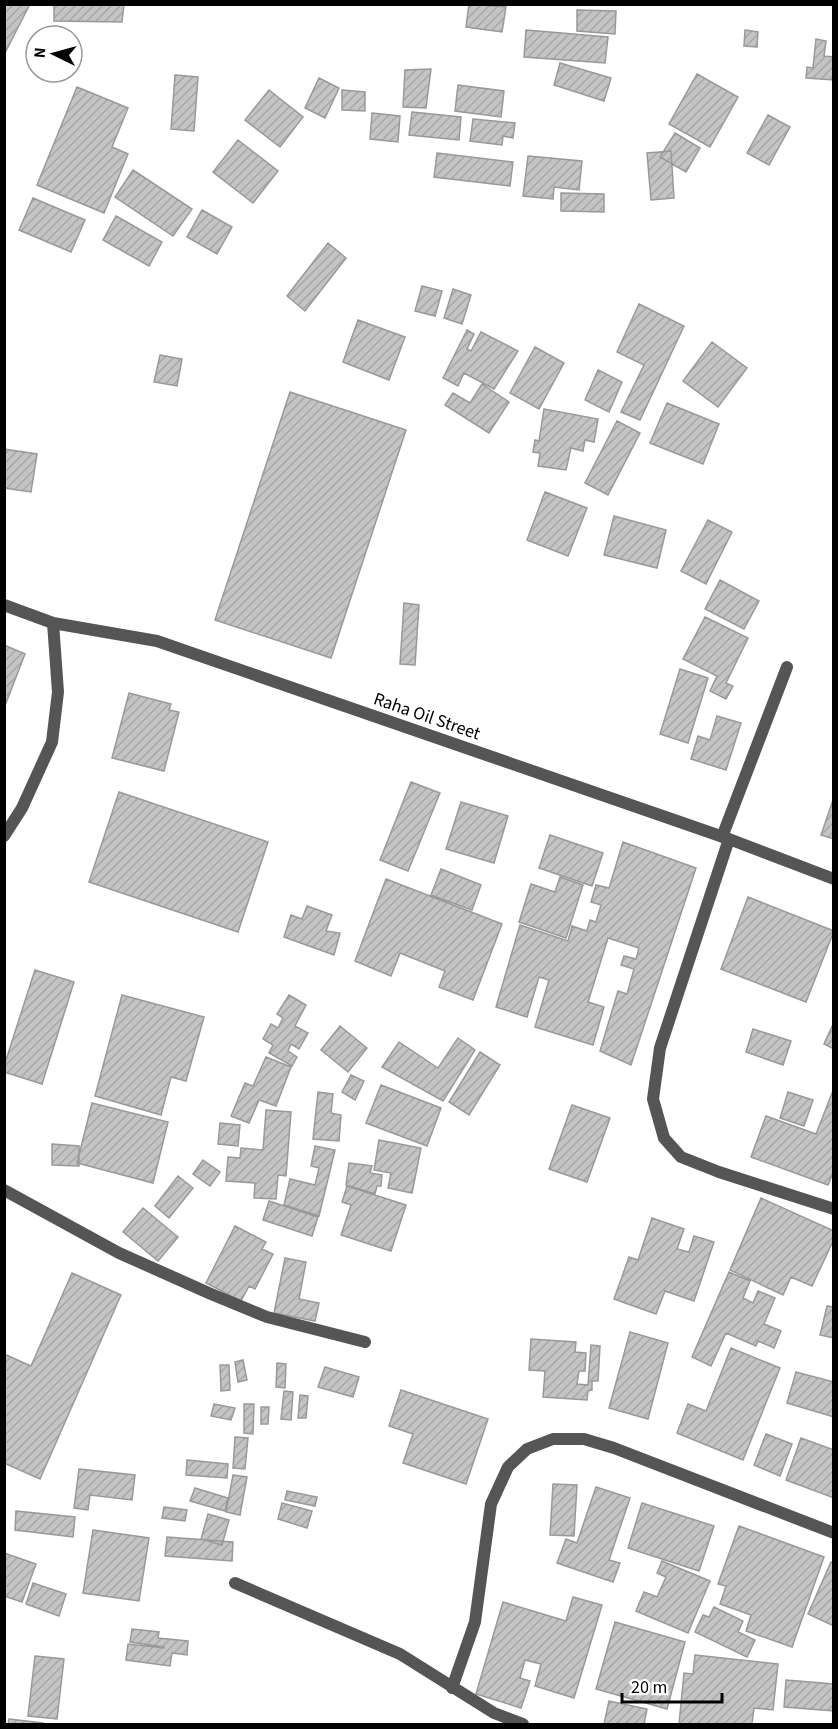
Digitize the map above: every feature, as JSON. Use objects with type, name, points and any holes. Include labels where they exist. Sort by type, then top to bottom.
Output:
[{"type":"street","name":"Raha Oil Street","points":[[4,605],[53,623],[157,641],[726,838],[834,879]]},
{"type":"street","points":[[4,836],[22,808],[52,742],[58,692],[53,623]]},
{"type":"street","points":[[787,667],[726,838],[660,1048],[653,1100],[664,1138],[681,1156],[719,1172],[834,1209]]},
{"type":"street","points":[[4,1190],[119,1253],[211,1294],[267,1317],[365,1342]]},
{"type":"street","points":[[452,1688],[475,1622],[491,1504],[508,1467],[527,1449],[553,1439],[584,1439],[614,1448],[834,1533]]},
{"type":"street","points":[[236,1583],[400,1654],[494,1713],[523,1725]]},
{"type":"building","points":[[4,4],[30,4],[4,55]]},
{"type":"building","points":[[54,4],[124,4],[122,22],[54,21]]},
{"type":"building","points":[[469,4],[506,7],[502,32],[466,27]]},
{"type":"building","points":[[577,10],[616,11],[615,34],[577,31]]},
{"type":"building","points":[[526,30],[608,37],[605,63],[524,57]]},
{"type":"building","points":[[745,30],[758,32],[757,47],[744,46]]},
{"type":"building","points":[[816,39],[826,41],[824,56],[834,57],[834,80],[806,78],[807,67],[813,68]]},
{"type":"building","points":[[560,63],[611,78],[604,101],[554,85]]},
{"type":"building","points":[[431,69],[426,108],[403,107],[405,70]]},
{"type":"building","points":[[697,74],[738,97],[710,147],[669,124]]},
{"type":"building","points":[[175,75],[198,77],[194,131],[171,129]]},
{"type":"building","points":[[319,78],[339,88],[325,118],[305,108]]},
{"type":"building","points":[[458,85],[504,91],[501,117],[455,111]]},
{"type":"building","points":[[77,87],[128,108],[112,147],[128,154],[104,213],[37,185]]},
{"type":"building","points":[[269,90],[303,117],[280,147],[245,120]]},
{"type":"building","points":[[342,90],[365,92],[365,111],[342,110]]},
{"type":"building","points":[[412,112],[461,117],[459,140],[409,135]]},
{"type":"building","points":[[372,113],[400,116],[398,142],[370,139]]},
{"type":"building","points":[[768,115],[790,127],[769,165],[747,153]]},
{"type":"building","points":[[473,119],[515,123],[513,138],[503,136],[502,145],[470,141]]},
{"type":"building","points":[[675,133],[700,148],[686,172],[660,157]]},
{"type":"building","points":[[238,140],[278,171],[253,203],[213,172]]},
{"type":"building","points":[[671,151],[674,198],[651,200],[647,153]]},
{"type":"building","points":[[437,153],[513,162],[510,186],[434,177]]},
{"type":"building","points":[[528,156],[582,161],[579,190],[554,187],[553,199],[523,196]]},
{"type":"building","points":[[133,170],[192,209],[173,236],[115,197]]},
{"type":"building","points":[[561,193],[604,194],[604,212],[561,211]]},
{"type":"building","points":[[33,198],[85,220],[71,252],[19,230]]},
{"type":"building","points":[[202,210],[232,227],[217,254],[187,237]]},
{"type":"building","points":[[116,216],[162,242],[149,266],[103,240]]},
{"type":"building","points":[[328,243],[346,258],[305,311],[287,296]]},
{"type":"building","points":[[422,286],[442,291],[435,316],[415,311]]},
{"type":"building","points":[[453,289],[471,295],[462,324],[444,318]]},
{"type":"building","points":[[639,304],[684,326],[640,420],[621,412],[644,365],[617,352]]},
{"type":"building","points":[[358,320],[405,337],[389,380],[343,362]]},
{"type":"building","points":[[467,330],[474,334],[467,349],[471,351],[481,332],[518,351],[494,389],[464,373],[458,386],[443,378]]},
{"type":"building","points":[[712,342],[747,368],[718,407],[683,381]]},
{"type":"building","points":[[535,347],[564,363],[539,409],[510,393]]},
{"type":"building","points":[[160,355],[182,359],[177,386],[154,382]]},
{"type":"building","points":[[598,370],[622,382],[609,412],[585,400]]},
{"type":"building","points":[[482,384],[509,402],[489,433],[445,405],[453,393],[470,403]]},
{"type":"building","points":[[290,392],[406,430],[331,658],[215,620]]},
{"type":"building","points":[[667,403],[719,424],[703,464],[650,443]]},
{"type":"building","points":[[544,409],[598,419],[594,442],[585,440],[583,451],[571,448],[566,470],[538,466],[540,453],[533,452],[535,440],[539,441]]},
{"type":"building","points":[[617,421],[640,433],[608,495],[585,483]]},
{"type":"building","points":[[4,449],[37,454],[31,492],[4,488]]},
{"type":"building","points":[[545,492],[587,508],[568,556],[527,540]]},
{"type":"building","points":[[614,516],[666,530],[657,568],[604,555]]},
{"type":"building","points":[[708,520],[732,532],[706,584],[681,571]]},
{"type":"building","points":[[720,580],[759,601],[744,629],[705,609]]},
{"type":"building","points":[[404,603],[419,605],[415,665],[400,664]]},
{"type":"building","points":[[705,617],[748,638],[726,683],[733,686],[726,699],[710,691],[717,676],[683,659]]},
{"type":"building","points":[[4,645],[25,654],[6,703],[4,702]]},
{"type":"building","points":[[680,669],[708,678],[688,743],[660,734]]},
{"type":"building","points":[[129,693],[171,704],[169,710],[179,712],[164,771],[112,758]]},
{"type":"building","points":[[717,716],[741,723],[726,770],[691,759],[698,736],[710,740]]},
{"type":"building","points":[[411,782],[440,793],[408,871],[380,860]]},
{"type":"building","points":[[119,792],[268,842],[238,932],[89,882]]},
{"type":"building","points":[[834,797],[834,839],[821,835]]},
{"type":"building","points":[[461,802],[508,816],[494,863],[446,849]]},
{"type":"building","points":[[550,835],[603,853],[592,886],[539,868]]},
{"type":"building","points":[[623,842],[696,868],[631,1065],[600,1051],[618,991],[627,994],[634,969],[621,965],[624,956],[636,959],[639,948],[608,938],[588,1002],[604,1007],[593,1045],[535,1027],[549,980],[539,977],[527,1017],[496,1007],[520,925],[568,941],[572,926],[587,931],[590,920],[596,922],[601,905],[591,902],[596,885],[609,888]]},
{"type":"building","points":[[441,869],[481,885],[472,910],[431,895]]},
{"type":"building","points":[[560,877],[583,885],[566,938],[519,922],[531,884],[555,892]]},
{"type":"building","points":[[386,879],[502,924],[473,1000],[439,987],[445,971],[400,953],[391,976],[355,961]]},
{"type":"building","points":[[748,897],[834,931],[806,1002],[721,969]]},
{"type":"building","points":[[307,906],[332,915],[326,931],[340,933],[334,955],[284,937],[291,915],[302,919]]},
{"type":"building","points":[[35,970],[74,982],[42,1084],[4,1072]]},
{"type":"building","points":[[122,995],[204,1017],[186,1081],[171,1077],[161,1115],[95,1096]]},
{"type":"building","points":[[289,995],[306,1005],[295,1026],[308,1033],[299,1049],[291,1044],[288,1051],[297,1057],[292,1066],[269,1053],[273,1045],[263,1039],[271,1024],[278,1028],[283,1018],[277,1014]]},
{"type":"building","points":[[834,1022],[834,1049],[824,1044]]},
{"type":"building","points":[[340,1026],[367,1048],[348,1072],[321,1050]]},
{"type":"building","points":[[753,1029],[791,1041],[783,1065],[746,1052]]},
{"type":"building","points":[[458,1038],[475,1050],[443,1101],[382,1067],[399,1042],[438,1068]]},
{"type":"building","points":[[480,1052],[500,1065],[469,1115],[449,1102]]},
{"type":"building","points":[[266,1057],[291,1067],[276,1106],[259,1100],[249,1123],[231,1116],[245,1083],[253,1086]]},
{"type":"building","points":[[351,1075],[364,1081],[355,1100],[342,1092]]},
{"type":"building","points":[[381,1085],[441,1108],[427,1146],[366,1123]]},
{"type":"building","points":[[834,1088],[834,1170],[828,1185],[751,1157],[766,1116],[816,1134]]},
{"type":"building","points":[[318,1092],[333,1094],[331,1113],[341,1115],[339,1141],[313,1139]]},
{"type":"building","points":[[788,1092],[813,1100],[804,1126],[780,1118]]},
{"type":"building","points":[[92,1103],[168,1122],[153,1183],[77,1163]]},
{"type":"building","points":[[572,1105],[610,1118],[587,1182],[549,1169]]},
{"type":"building","points":[[266,1110],[291,1112],[286,1176],[278,1175],[276,1199],[254,1198],[255,1183],[226,1181],[228,1157],[240,1158],[241,1148],[263,1150]]},
{"type":"building","points":[[220,1123],[240,1125],[238,1146],[218,1144]]},
{"type":"building","points":[[379,1140],[421,1148],[412,1193],[388,1188],[391,1173],[374,1170]]},
{"type":"building","points":[[52,1144],[79,1146],[79,1166],[52,1165]]},
{"type":"building","points":[[315,1146],[335,1150],[319,1216],[284,1205],[290,1179],[315,1185],[319,1168],[311,1166]]},
{"type":"building","points":[[203,1160],[220,1172],[210,1186],[193,1174]]},
{"type":"building","points":[[349,1163],[372,1166],[370,1173],[382,1175],[381,1186],[377,1186],[375,1194],[346,1185]]},
{"type":"building","points":[[178,1176],[193,1188],[169,1218],[155,1206]]},
{"type":"building","points":[[347,1186],[406,1205],[391,1251],[341,1235],[351,1205],[342,1202]]},
{"type":"building","points":[[761,1198],[834,1231],[834,1239],[812,1286],[791,1277],[783,1295],[730,1270]]},
{"type":"building","points":[[269,1201],[318,1217],[312,1236],[263,1220]]},
{"type":"building","points":[[143,1208],[178,1237],[158,1261],[123,1232]]},
{"type":"building","points":[[652,1218],[684,1229],[677,1249],[689,1252],[694,1236],[714,1242],[694,1301],[665,1291],[656,1314],[614,1299],[629,1257],[638,1260]]},
{"type":"building","points":[[235,1226],[266,1242],[262,1249],[273,1254],[255,1289],[249,1286],[241,1301],[206,1283]]},
{"type":"building","points":[[285,1258],[306,1262],[299,1299],[319,1303],[315,1321],[274,1313]]},
{"type":"building","points":[[729,1272],[750,1281],[743,1298],[753,1303],[758,1291],[775,1298],[764,1324],[781,1331],[774,1348],[758,1341],[756,1346],[726,1333],[711,1366],[692,1357]]},
{"type":"building","points":[[72,1273],[121,1295],[40,1479],[4,1463],[4,1354],[31,1366]]},
{"type":"building","points":[[827,1306],[834,1307],[834,1338],[820,1335]]},
{"type":"building","points":[[630,1332],[668,1343],[648,1419],[609,1408]]},
{"type":"building","points":[[531,1339],[576,1342],[575,1352],[586,1353],[585,1371],[579,1371],[577,1384],[588,1385],[591,1345],[600,1346],[598,1381],[592,1381],[592,1390],[588,1391],[587,1400],[543,1397],[545,1371],[529,1370]]},
{"type":"building","points":[[731,1348],[780,1368],[743,1460],[677,1433],[688,1404],[706,1411]]},
{"type":"building","points":[[243,1360],[247,1380],[238,1382],[235,1362]]},
{"type":"building","points":[[277,1363],[286,1364],[285,1388],[276,1387]]},
{"type":"building","points":[[220,1365],[229,1365],[230,1390],[221,1391]]},
{"type":"building","points":[[325,1367],[359,1377],[353,1397],[318,1387]]},
{"type":"building","points":[[796,1372],[834,1382],[834,1417],[787,1403]]},
{"type":"building","points":[[401,1390],[488,1419],[466,1484],[403,1463],[413,1434],[389,1426]]},
{"type":"building","points":[[284,1391],[293,1392],[291,1420],[281,1419]]},
{"type":"building","points":[[300,1395],[308,1396],[306,1418],[298,1418]]},
{"type":"building","points":[[214,1404],[235,1408],[231,1420],[211,1416]]},
{"type":"building","points":[[244,1404],[254,1404],[253,1434],[244,1433]]},
{"type":"building","points":[[261,1407],[269,1407],[268,1424],[261,1424]]},
{"type":"building","points":[[766,1434],[792,1444],[780,1476],[754,1465]]},
{"type":"building","points":[[235,1437],[248,1438],[245,1469],[233,1468]]},
{"type":"building","points":[[801,1438],[834,1450],[834,1498],[786,1480]]},
{"type":"building","points":[[187,1460],[228,1464],[227,1478],[186,1475]]},
{"type":"building","points":[[79,1469],[135,1475],[132,1500],[90,1495],[88,1510],[74,1508]]},
{"type":"building","points":[[233,1475],[247,1477],[240,1515],[226,1512]]},
{"type":"building","points":[[553,1484],[577,1485],[574,1536],[550,1535]]},
{"type":"building","points":[[596,1487],[630,1498],[609,1560],[620,1563],[613,1582],[557,1563],[566,1539],[577,1543]]},
{"type":"building","points":[[195,1488],[228,1498],[225,1511],[190,1501]]},
{"type":"building","points":[[287,1491],[317,1497],[315,1506],[285,1500]]},
{"type":"building","points":[[282,1503],[312,1511],[307,1528],[278,1519]]},
{"type":"building","points":[[642,1503],[714,1526],[699,1571],[628,1548]]},
{"type":"building","points":[[164,1507],[187,1510],[185,1521],[162,1518]]},
{"type":"building","points":[[16,1511],[75,1517],[73,1537],[15,1530]]},
{"type":"building","points":[[208,1514],[229,1520],[222,1545],[201,1539]]},
{"type":"building","points":[[739,1526],[824,1557],[792,1647],[746,1631],[751,1615],[720,1604],[726,1586],[718,1584]]},
{"type":"building","points":[[93,1530],[149,1538],[139,1601],[83,1593]]},
{"type":"building","points":[[167,1537],[233,1542],[232,1561],[165,1556]]},
{"type":"building","points":[[4,1553],[36,1564],[22,1602],[4,1596]]},
{"type":"building","points":[[662,1561],[710,1581],[688,1633],[636,1611],[644,1592],[657,1597],[666,1577],[657,1573]]},
{"type":"building","points":[[831,1562],[834,1563],[834,1626],[808,1614]]},
{"type":"building","points":[[33,1583],[66,1594],[59,1616],[26,1604]]},
{"type":"building","points":[[573,1597],[602,1605],[574,1698],[535,1686],[541,1664],[525,1660],[520,1678],[530,1681],[521,1708],[476,1694],[503,1602],[566,1621]]},
{"type":"building","points":[[714,1607],[743,1621],[738,1632],[755,1640],[747,1657],[695,1632],[703,1615],[709,1617]]},
{"type":"building","points":[[615,1622],[685,1642],[667,1709],[596,1689]]},
{"type":"building","points":[[132,1629],[159,1632],[158,1638],[188,1641],[187,1655],[172,1653],[170,1666],[126,1660],[128,1644],[164,1648],[130,1642]]},
{"type":"building","points":[[695,1655],[778,1664],[773,1710],[754,1708],[752,1724],[679,1724],[684,1673],[693,1674]]},
{"type":"building","points":[[35,1656],[64,1659],[57,1719],[28,1716]]},
{"type":"building","points":[[786,1680],[834,1684],[834,1711],[784,1707]]},
{"type":"building","points":[[609,1701],[647,1709],[644,1724],[604,1724]]},
{"type":"building","points":[[9,1719],[43,1723],[43,1724],[8,1724]]}]
